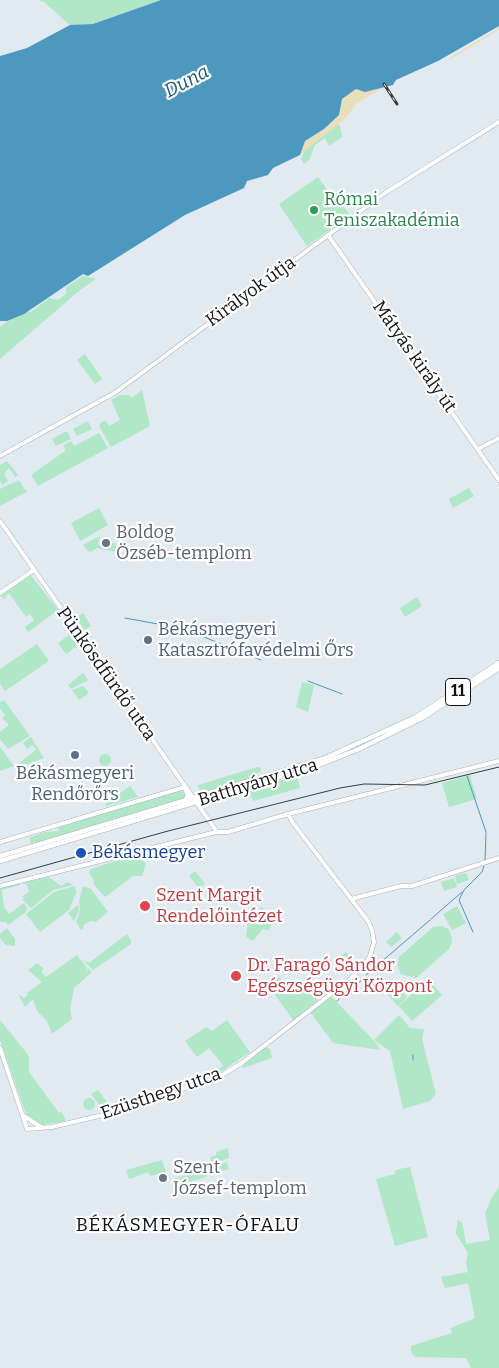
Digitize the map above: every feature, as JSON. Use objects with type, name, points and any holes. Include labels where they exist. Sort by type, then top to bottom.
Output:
[{"type":"main road","name":"Batthyány utca","points":[[0,860],[302,767],[356,746],[424,712],[499,663]]},
{"type":"main road","name":"Batthyány utca","points":[[0,856],[183,802],[302,771],[359,749],[424,716],[499,668]]},
{"type":"main road","points":[[183,802],[188,796],[186,787]]},
{"type":"street","name":"Királyok útja","points":[[0,456],[116,392],[396,185],[499,122]]},
{"type":"street","name":"Mátyás király út","points":[[328,235],[499,480]]},
{"type":"street","points":[[478,450],[499,438]]},
{"type":"street","name":"Pünkösdfürdő utca","points":[[0,521],[217,832]]},
{"type":"street","points":[[0,593],[34,570]]},
{"type":"street","points":[[0,886],[199,836],[217,832],[228,832],[288,814],[499,761]]},
{"type":"street","points":[[0,842],[186,787]]},
{"type":"street","points":[[288,814],[351,899],[406,886],[499,858]]},
{"type":"street","points":[[199,836],[210,831],[213,826]]},
{"type":"street","name":"Ezüsthegy utca","points":[[32,1130],[103,1115],[214,1079],[237,1066],[362,968],[374,944],[371,926],[351,899]]},
{"type":"street","points":[[0,1048],[23,1114],[32,1130]]},
{"type":"street","points":[[30,1124],[43,1128]]},
{"type":"street","points":[[30,1124],[28,1130],[32,1130]]},
{"type":"green space","points":[[38,0],[161,0],[93,24],[70,25],[44,2]]},
{"type":"green space","points":[[336,123],[340,126],[342,137],[329,146],[325,138],[315,145],[309,160],[304,164],[301,159],[306,147]]},
{"type":"green space","name":"Római Teniszakadémia","points":[[318,177],[333,198],[336,197],[350,215],[307,246],[279,204]]},
{"type":"green space","points":[[83,276],[96,279],[80,290],[0,359],[0,327],[21,311],[31,312],[49,298],[58,300],[66,294],[66,287]]},
{"type":"green space","points":[[85,354],[102,379],[95,384],[77,360]]},
{"type":"green space","points":[[142,390],[150,426],[111,447],[99,426],[101,422],[106,421],[109,426],[120,420],[111,400],[120,395],[129,395],[132,398]]},
{"type":"green space","points":[[88,421],[92,429],[77,436],[73,429]]},
{"type":"green space","points":[[67,431],[71,439],[56,446],[52,439]]},
{"type":"green space","points":[[99,433],[108,448],[38,486],[31,475],[65,451],[64,445],[71,441],[74,446]]},
{"type":"green space","points":[[7,461],[18,475],[15,477],[9,468],[4,474],[8,481],[2,485],[0,481],[0,465]]},
{"type":"green space","points":[[19,480],[25,490],[28,491],[0,506],[0,489]]},
{"type":"green space","points":[[469,488],[474,496],[453,508],[449,499]]},
{"type":"green space","points":[[99,508],[108,525],[80,541],[71,523]]},
{"type":"green space","points":[[100,536],[98,545],[111,548],[112,543],[115,543],[117,552],[97,548],[90,552],[83,545]]},
{"type":"green space","points":[[30,574],[58,610],[28,632],[25,627],[34,620],[30,614],[26,617],[9,593],[4,599],[1,596]]},
{"type":"green space","points":[[417,597],[422,606],[405,617],[400,608]]},
{"type":"green space","points":[[83,613],[91,626],[85,630],[76,618]]},
{"type":"green space","points":[[69,635],[77,646],[66,654],[58,643]]},
{"type":"green space","points":[[37,644],[49,661],[5,691],[0,684],[0,669]]},
{"type":"green space","points":[[83,673],[88,680],[71,689],[68,685]]},
{"type":"green space","points":[[302,682],[314,685],[308,712],[296,707]]},
{"type":"green space","points":[[83,686],[89,693],[79,700],[72,690]]},
{"type":"green space","points":[[4,700],[30,736],[8,749],[0,739],[0,732],[9,725],[2,718],[5,715],[0,708],[0,702]]},
{"type":"green space","points":[[31,737],[44,758],[19,767],[18,764],[36,750],[33,745],[27,749],[23,743]]},
{"type":"green space","points":[[0,747],[14,766],[0,771]]},
{"type":"green space","points":[[105,754],[111,760],[105,766],[99,760]]},
{"type":"green space","points":[[260,767],[261,771],[250,779],[201,794],[198,785]]},
{"type":"green space","points":[[470,775],[477,799],[449,807],[442,783]]},
{"type":"green space","points":[[297,776],[300,788],[253,801],[249,789]]},
{"type":"green space","points":[[130,786],[138,797],[129,799],[133,794],[128,800],[106,806],[105,804]]},
{"type":"green space","points":[[181,790],[186,794],[183,800],[0,854],[31,844],[29,838],[44,832],[59,831],[58,828],[78,821]]},
{"type":"green space","points":[[137,854],[146,864],[142,876],[133,876],[105,897],[94,885],[89,872],[91,869]]},
{"type":"green space","points":[[195,871],[205,884],[199,888],[189,876]]},
{"type":"green space","points":[[466,873],[469,880],[457,884],[455,876]]},
{"type":"green space","points":[[49,877],[61,886],[68,882],[73,885],[53,890],[31,908],[22,899],[25,897],[21,897],[29,892],[27,884],[23,884],[24,882]]},
{"type":"green space","points":[[454,878],[457,887],[444,891],[441,882]]},
{"type":"green space","points":[[19,883],[20,885],[2,890],[4,907],[9,914],[24,903],[27,907],[26,912],[8,925],[6,922],[0,922],[0,887]]},
{"type":"green space","points":[[75,886],[76,893],[69,910],[40,932],[26,914],[54,892]]},
{"type":"green space","points":[[83,886],[91,889],[108,912],[96,922],[91,921],[85,924],[81,930],[76,922],[80,911],[79,901]]},
{"type":"green space","points":[[78,905],[79,911],[74,921],[68,913]]},
{"type":"green space","points":[[457,906],[466,923],[452,930],[443,914]]},
{"type":"green space","points":[[262,907],[274,922],[268,930],[263,929],[253,941],[246,937],[249,918]]},
{"type":"green space","points":[[442,926],[448,929],[451,935],[452,942],[449,949],[416,978],[401,974],[397,965],[399,957],[433,927]]},
{"type":"green space","points":[[7,928],[15,939],[15,946],[6,945],[0,938],[0,934]]},
{"type":"green space","points":[[397,932],[402,938],[391,947],[386,942]]},
{"type":"green space","points":[[127,934],[131,944],[93,970],[83,960],[89,963]]},
{"type":"green space","points":[[346,952],[355,964],[348,968],[340,957]]},
{"type":"green space","points":[[77,955],[87,968],[86,975],[88,968],[92,972],[74,988],[70,1010],[72,1019],[52,1034],[47,1021],[37,1011],[33,999],[25,1007],[18,994],[24,998],[28,995],[27,993],[42,982],[28,970],[37,963],[43,968],[42,973],[46,977]]},
{"type":"green space","points":[[279,977],[290,990],[303,980],[318,1000],[293,1020],[273,992],[265,987]]},
{"type":"green space","points":[[428,979],[442,995],[412,1021],[399,1006]]},
{"type":"green space","points":[[396,984],[407,997],[398,1006],[386,993]]},
{"type":"green space","points":[[330,995],[376,1043],[380,1050],[333,1043],[310,1012]]},
{"type":"green space","points":[[399,1015],[410,1028],[424,1029],[422,1039],[436,1094],[430,1101],[403,1109],[390,1051],[374,1040]]},
{"type":"green space","points":[[0,1020],[29,1056],[29,1072],[59,1113],[61,1112],[65,1121],[42,1125],[27,1117],[0,1040]]},
{"type":"green space","points":[[227,1020],[250,1052],[213,1077],[198,1081],[196,1078],[216,1071],[223,1065],[209,1048],[197,1057],[185,1041],[206,1027],[212,1031]]},
{"type":"green space","points":[[264,1047],[270,1049],[272,1058],[243,1068],[242,1066]]},
{"type":"green space","points":[[98,1090],[107,1102],[101,1107],[91,1094]]},
{"type":"green space","points":[[91,1098],[94,1099],[94,1109],[87,1110],[84,1109],[83,1102],[84,1099]]},
{"type":"green space","points":[[228,1148],[229,1158],[212,1164],[210,1157],[216,1155],[216,1152]]},
{"type":"green space","points":[[162,1160],[166,1172],[150,1176],[148,1172],[129,1179],[126,1170]]},
{"type":"green space","points":[[227,1162],[229,1169],[187,1183],[186,1180],[178,1182],[177,1178]]},
{"type":"green space","points":[[410,1167],[428,1237],[395,1246],[376,1179],[395,1174],[395,1171],[399,1169]]},
{"type":"green space","points":[[499,1187],[499,1368],[471,1368],[466,1358],[415,1357],[411,1352],[411,1346],[452,1333],[451,1328],[475,1318],[468,1283],[445,1288],[441,1277],[468,1272],[466,1262],[468,1253],[455,1232],[457,1220],[462,1222],[466,1244],[490,1240],[485,1213]]},
{"type":"sand","points":[[499,28],[499,30],[449,60],[449,58]]},
{"type":"sand","points":[[383,88],[356,104],[345,119],[300,155],[305,141],[324,129],[339,115],[342,99],[356,89],[365,92]]},
{"type":"water","name":"Duna","points":[[161,0],[499,0],[499,26],[438,61],[396,80],[393,85],[365,92],[356,89],[342,99],[339,115],[324,129],[305,141],[300,155],[273,168],[268,175],[247,181],[244,188],[185,215],[88,276],[83,274],[24,314],[7,321],[0,321],[0,56],[27,48],[70,25],[93,24]]},
{"type":"waterway","points":[[125,618],[169,626],[204,637],[261,660]]},
{"type":"waterway","points":[[308,681],[342,694]]},
{"type":"waterway","points":[[467,776],[486,832]]},
{"type":"waterway","points":[[485,861],[486,833]]},
{"type":"waterway","points":[[473,932],[459,900],[464,890],[482,872],[484,866]]},
{"type":"waterway","points":[[431,919],[462,892]]},
{"type":"waterway","points":[[366,975],[430,920]]},
{"type":"waterway","points":[[354,987],[363,979]]},
{"type":"waterway","points":[[337,1001],[347,992]]},
{"type":"waterway","points":[[413,1055],[413,1060]]},
{"type":"tram line","points":[[0,878],[168,831],[340,788],[364,784],[425,785],[499,767]]},
{"type":"railway","points":[[384,84],[397,104]]},
{"type":"place","name":"Római Teniszakadémia","points":[[314,210]]},
{"type":"place","name":"Boldog Özséb-templom","points":[[106,543]]},
{"type":"place","name":"Békásmegyeri Katasztrófavédelmi Őrs","points":[[148,640]]},
{"type":"place","name":"Békásmegyeri Rendőrőrs","points":[[75,755]]},
{"type":"place","name":"Békásmegyer","points":[[81,853]]},
{"type":"place","name":"Szent Margit Rendelőintézet","points":[[145,906]]},
{"type":"place","name":"Dr. Faragó Sándor Egészségügyi Központ","points":[[236,976]]},
{"type":"place","name":"Szent József-templom","points":[[163,1178]]},
{"type":"district","name":"BÉKÁSMEGYER-ÓFALU","points":[[188,1226]]}]
